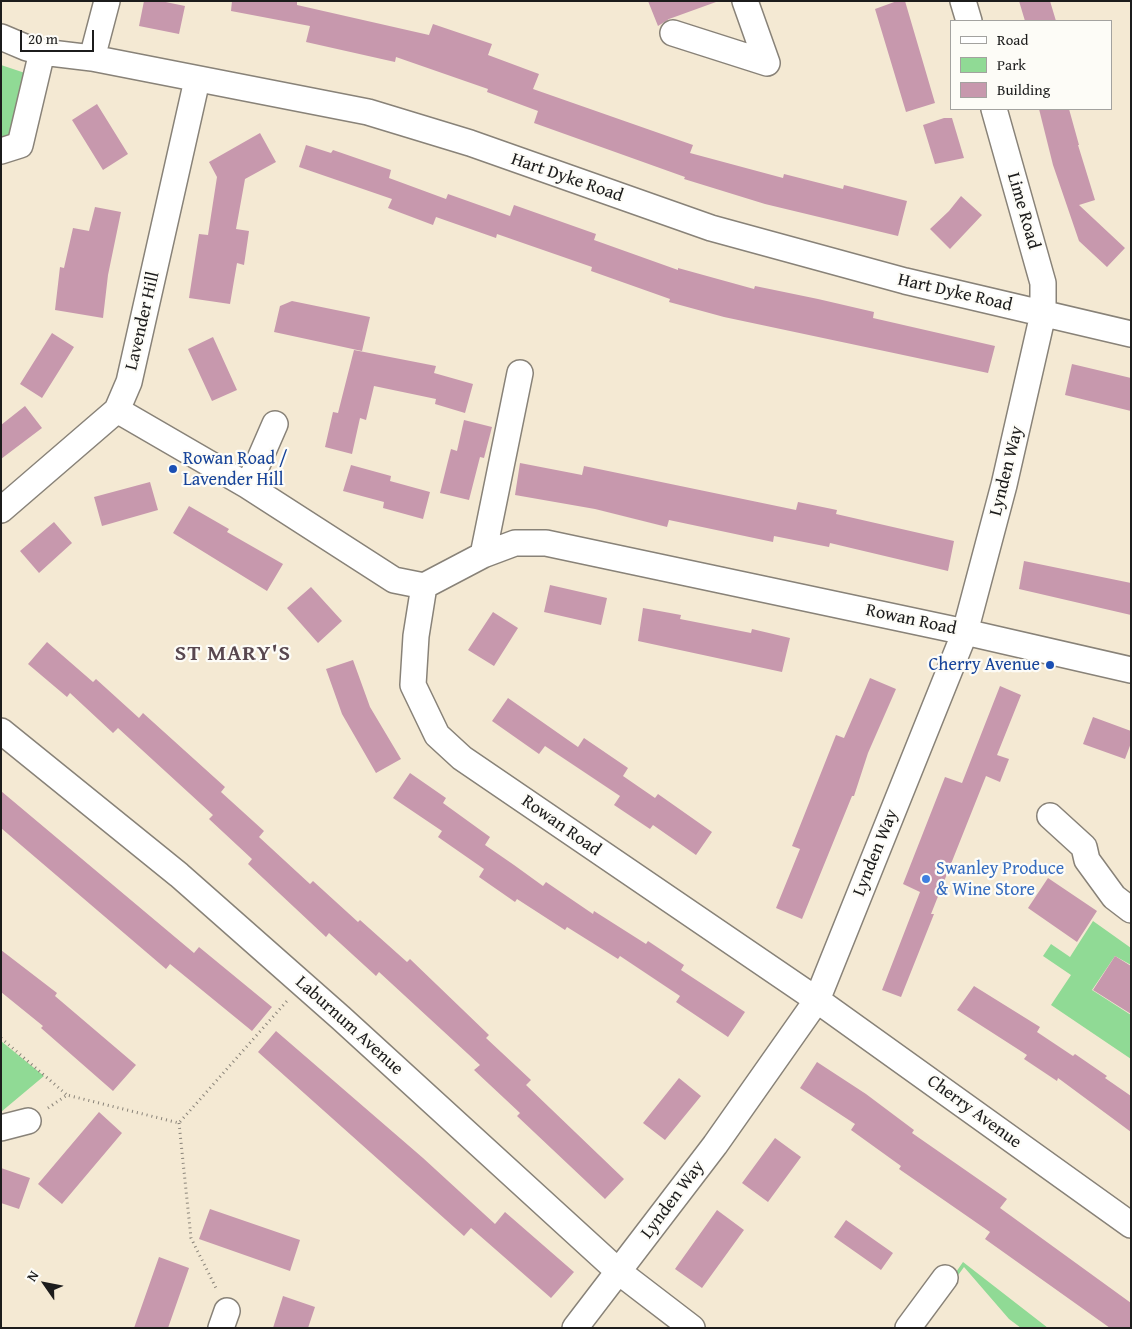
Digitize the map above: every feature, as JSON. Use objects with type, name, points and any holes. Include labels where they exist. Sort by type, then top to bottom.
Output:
[{"type":"street","points":[[92,58],[107,1]]},
{"type":"street","points":[[673,33],[767,63],[745,1]]},
{"type":"street","points":[[963,1],[969,20]]},
{"type":"street","name":"Hart Dyke Road","points":[[1,37],[42,52],[92,58],[368,112],[470,143],[711,228],[905,281],[1131,334]]},
{"type":"street","points":[[1,151],[20,145],[42,52]]},
{"type":"street","name":"Lavender Hill","points":[[1,510],[117,410],[129,382],[197,80]]},
{"type":"street","name":"Lime Road","points":[[994,110],[1043,283],[1043,314]]},
{"type":"street","name":"Lynden Way","points":[[574,1328],[715,1145],[817,1000],[965,632],[1004,485],[1043,314]]},
{"type":"street","points":[[483,555],[520,373]]},
{"type":"street","points":[[117,410],[248,486],[394,580],[424,586]]},
{"type":"street","points":[[248,486],[275,424]]},
{"type":"street","name":"Rowan Road","points":[[817,1000],[462,758],[437,735],[413,685],[416,636],[424,586],[483,555],[515,543],[546,543],[965,632]]},
{"type":"street","points":[[965,632],[1131,670]]},
{"type":"street","name":"Laburnum Avenue","points":[[1,731],[179,875],[619,1272],[692,1328]]},
{"type":"street","points":[[1050,816],[1084,847],[1087,860],[1114,897],[1131,910]]},
{"type":"street","name":"Cherry Avenue","points":[[817,1000],[1131,1225]]},
{"type":"street","points":[[1,1128],[28,1121]]},
{"type":"street","points":[[908,1328],[944,1278]]},
{"type":"path","points":[[224,1319],[191,1238],[179,1123],[302,984]]},
{"type":"path","points":[[1,1038],[66,1095],[179,1123]]},
{"type":"path","points":[[28,1121],[66,1095]]},
{"type":"green space","points":[[1,65],[25,73],[10,138],[1,144]]},
{"type":"green space","points":[[1093,921],[1131,948],[1131,965],[1115,956],[1092,990],[1131,1015],[1131,1059],[1051,1005],[1071,975],[1043,956],[1051,944],[1070,957]]},
{"type":"green space","points":[[1,1041],[44,1076],[1,1112]]},
{"type":"green space","points":[[963,1262],[1048,1328],[1021,1328],[1009,1319],[964,1267],[920,1328],[917,1328]]},
{"type":"building","points":[[144,1],[161,1],[185,6],[179,34],[139,26]]},
{"type":"building","points":[[232,1],[297,1],[297,5],[429,35],[433,24],[492,44],[488,55],[539,74],[533,89],[693,145],[690,153],[783,178],[784,174],[843,189],[844,185],[907,201],[898,236],[765,204],[684,179],[685,177],[534,123],[538,111],[487,92],[488,89],[396,57],[395,62],[306,42],[310,26],[231,11]]},
{"type":"building","points":[[648,1],[716,2],[669,19],[658,26]]},
{"type":"building","points":[[897,1],[905,1],[935,103],[906,112],[875,9]]},
{"type":"building","points":[[1019,1],[1050,1],[1056,20],[1025,20]]},
{"type":"building","points":[[97,104],[128,154],[103,170],[72,120]]},
{"type":"building","points":[[1039,110],[1069,110],[1095,200],[1079,205],[1125,248],[1107,267],[1079,241],[1053,165]]},
{"type":"building","points":[[944,118],[952,118],[964,158],[935,164],[923,125]]},
{"type":"building","points":[[260,133],[276,162],[245,179],[236,229],[249,231],[244,265],[237,263],[230,304],[189,298],[199,234],[208,235],[217,177],[209,162]]},
{"type":"building","points":[[306,145],[331,153],[333,150],[391,170],[389,178],[446,199],[448,194],[510,216],[514,205],[596,234],[594,240],[678,270],[678,268],[754,289],[755,286],[874,312],[873,318],[995,346],[988,373],[724,317],[669,302],[670,299],[591,271],[592,267],[497,234],[496,238],[436,217],[433,225],[388,208],[392,199],[299,167]]},
{"type":"building","points":[[961,196],[982,215],[950,249],[930,229],[949,211]]},
{"type":"building","points":[[95,207],[121,212],[108,275],[103,318],[55,310],[60,267],[64,268],[73,228],[89,231]]},
{"type":"building","points":[[292,301],[370,317],[362,351],[274,332],[280,306]]},
{"type":"building","points":[[52,333],[74,347],[42,398],[20,384]]},
{"type":"building","points":[[213,337],[237,390],[212,401],[188,349]]},
{"type":"building","points":[[354,350],[436,366],[434,373],[473,384],[465,413],[435,404],[436,399],[374,386],[366,420],[360,418],[352,454],[325,447],[333,412],[338,413]]},
{"type":"building","points":[[1072,364],[1131,378],[1131,411],[1065,395]]},
{"type":"building","points":[[25,406],[42,428],[1,459],[1,425]]},
{"type":"building","points":[[464,420],[492,427],[484,458],[480,457],[469,500],[440,493],[451,449],[457,451]]},
{"type":"building","points":[[520,463],[582,475],[584,466],[796,510],[798,502],[837,510],[836,514],[954,541],[948,571],[830,543],[829,547],[774,536],[773,542],[669,520],[667,527],[595,509],[515,495]]},
{"type":"building","points":[[351,465],[391,476],[390,481],[430,492],[423,519],[383,508],[384,502],[343,491]]},
{"type":"building","points":[[150,482],[158,510],[102,526],[94,497]]},
{"type":"building","points":[[189,506],[229,529],[227,532],[283,564],[267,591],[173,533]]},
{"type":"building","points":[[54,522],[72,543],[39,573],[20,551]]},
{"type":"building","points":[[1024,561],[1131,583],[1131,615],[1019,589]]},
{"type":"building","points":[[550,585],[607,598],[601,625],[544,612]]},
{"type":"building","points":[[311,587],[342,621],[318,643],[287,608]]},
{"type":"building","points":[[643,608],[681,615],[680,619],[751,633],[752,629],[790,638],[782,672],[638,641]]},
{"type":"building","points":[[493,612],[518,628],[494,666],[468,650]]},
{"type":"building","points":[[47,642],[93,682],[96,679],[139,718],[143,713],[225,787],[221,792],[264,831],[259,837],[310,884],[313,881],[358,922],[360,920],[407,962],[410,959],[489,1035],[486,1038],[531,1080],[526,1085],[624,1179],[605,1199],[517,1116],[520,1113],[474,1070],[480,1065],[379,972],[376,976],[329,933],[326,937],[248,864],[252,859],[209,819],[213,815],[118,728],[113,733],[70,693],[67,697],[28,664]]},
{"type":"building","points":[[353,660],[370,707],[401,759],[376,773],[342,714],[326,669]]},
{"type":"building","points":[[870,678],[896,689],[868,753],[854,796],[852,796],[802,919],[776,908],[800,849],[792,846],[836,735],[844,738]]},
{"type":"building","points":[[1000,686],[1021,695],[997,755],[1009,759],[1000,782],[986,776],[931,914],[934,914],[901,997],[882,990],[920,892],[903,884],[945,777],[962,783]]},
{"type":"building","points":[[508,698],[578,747],[584,738],[628,768],[623,776],[655,798],[658,794],[712,832],[696,855],[653,825],[650,829],[614,805],[620,796],[545,746],[539,754],[492,721]]},
{"type":"building","points":[[1093,717],[1131,731],[1131,743],[1125,759],[1083,744]]},
{"type":"building","points":[[410,773],[446,798],[443,803],[490,837],[485,845],[543,886],[546,882],[593,914],[594,911],[646,944],[648,941],[684,965],[681,970],[745,1012],[728,1037],[676,1002],[680,996],[620,956],[618,959],[567,927],[565,930],[517,899],[515,902],[479,877],[484,869],[438,837],[442,831],[393,798]]},
{"type":"building","points":[[1,791],[194,953],[199,947],[272,1007],[252,1031],[170,964],[166,969],[1,828]]},
{"type":"building","points":[[1048,878],[1097,911],[1077,942],[1028,908]]},
{"type":"building","points":[[1,950],[57,993],[55,996],[136,1065],[113,1091],[41,1028],[43,1026],[1,992]]},
{"type":"building","points":[[1115,956],[1131,966],[1131,1014],[1093,990]]},
{"type":"building","points":[[974,986],[1040,1027],[1037,1032],[1073,1056],[1075,1054],[1107,1076],[1105,1078],[1131,1096],[1131,1132],[1058,1078],[1057,1081],[1024,1059],[1027,1055],[957,1010]]},
{"type":"building","points":[[276,1031],[423,1158],[495,1224],[505,1212],[574,1272],[551,1298],[471,1228],[464,1236],[258,1052]]},
{"type":"building","points":[[817,1062],[866,1094],[914,1130],[912,1133],[1007,1199],[1000,1208],[1131,1303],[1131,1328],[1110,1328],[985,1239],[990,1232],[899,1169],[901,1166],[851,1130],[855,1124],[800,1088]]},
{"type":"building","points":[[679,1078],[701,1096],[665,1140],[643,1123]]},
{"type":"building","points":[[99,1112],[122,1133],[62,1204],[38,1184]]},
{"type":"building","points":[[775,1138],[801,1157],[768,1202],[742,1183]]},
{"type":"building","points":[[1,1168],[30,1178],[19,1209],[1,1203]]},
{"type":"building","points":[[210,1209],[300,1240],[290,1271],[199,1239]]},
{"type":"building","points":[[717,1210],[744,1230],[702,1288],[675,1269]]},
{"type":"building","points":[[846,1220],[893,1253],[881,1270],[834,1237]]},
{"type":"building","points":[[159,1257],[189,1268],[168,1328],[134,1328]]},
{"type":"building","points":[[283,1296],[315,1307],[308,1328],[273,1328]]},
{"type":"place","name":"Rowan Road / Lavender Hill","points":[[173,469]]},
{"type":"place","name":"Cherry Avenue","points":[[1050,665]]},
{"type":"place","name":"Swanley Produce & Wine Store","points":[[926,879]]},
{"type":"district","name":"ST MARY'S","points":[[233,654]]}]
